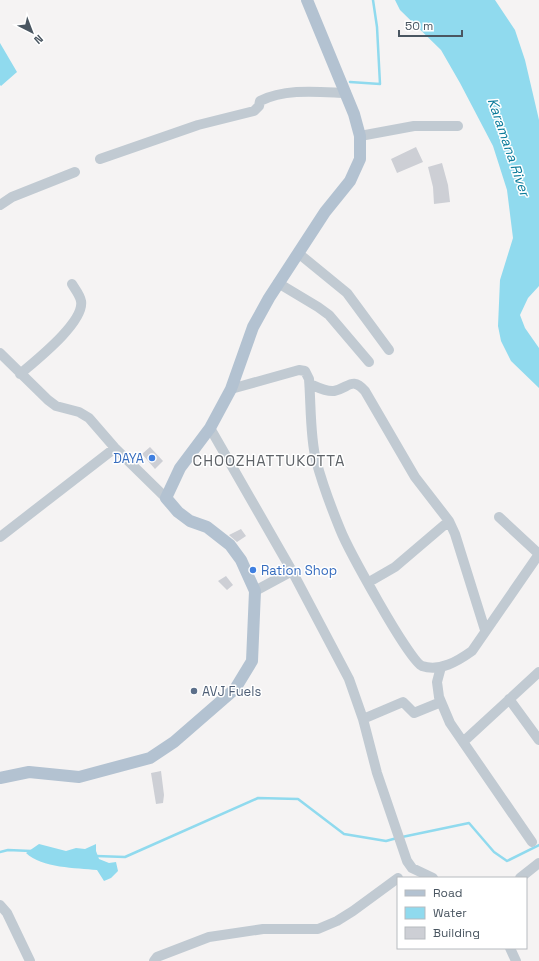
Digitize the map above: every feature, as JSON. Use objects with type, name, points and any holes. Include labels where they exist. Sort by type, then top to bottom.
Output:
[{"type":"main road","points":[[0,778],[29,772],[79,777],[150,758],[174,742],[235,689],[252,661],[255,591],[241,560],[230,545],[207,527],[190,521],[178,512],[166,498],[180,468],[210,428],[231,389],[239,372],[253,327],[278,283],[325,212],[353,176],[360,159],[360,136],[346,93],[307,0]]},
{"type":"street","points":[[100,159],[198,125],[254,111],[259,106],[260,101],[267,97],[308,91],[346,93]]},
{"type":"street","points":[[360,136],[414,126],[458,126]]},
{"type":"street","points":[[0,204],[12,197],[75,172]]},
{"type":"street","points":[[298,253],[347,293],[389,350]]},
{"type":"street","points":[[278,283],[329,315],[369,362]]},
{"type":"street","points":[[20,374],[70,326],[80,311],[81,301],[72,284]]},
{"type":"street","points":[[0,353],[20,374],[56,406],[79,412],[89,418],[115,448],[166,498]]},
{"type":"street","points":[[231,389],[303,370],[308,375],[316,459],[340,530],[394,631],[412,658],[420,666],[441,667],[458,660],[472,651],[485,630],[539,554],[499,517]]},
{"type":"street","points":[[310,384],[326,390],[334,391],[352,383],[360,385],[373,404],[415,477],[448,521],[461,550],[485,630]]},
{"type":"street","points":[[210,428],[292,571],[342,665],[363,719],[377,773],[402,851],[412,868],[431,877]]},
{"type":"street","points":[[0,537],[115,448]]},
{"type":"street","points":[[369,582],[400,563],[448,521]]},
{"type":"street","points":[[255,591],[292,571]]},
{"type":"street","points":[[441,667],[437,682],[441,702],[450,723],[532,842]]},
{"type":"street","points":[[463,742],[509,698],[539,672]]},
{"type":"street","points":[[509,698],[539,740]]},
{"type":"street","points":[[363,719],[403,702],[414,713],[441,702]]},
{"type":"street","points":[[521,877],[539,863]]},
{"type":"street","points":[[399,877],[412,868]]},
{"type":"street","points":[[154,961],[157,957],[209,937],[263,929],[318,929],[337,921],[354,911],[397,879]]},
{"type":"street","points":[[0,905],[7,913],[25,959]]},
{"type":"street","points":[[510,949],[516,961]]},
{"type":"water","name":"Karamana River","points":[[395,0],[495,0],[515,30],[525,60],[539,120],[539,286],[528,298],[520,315],[525,328],[539,348],[539,388],[511,361],[501,341],[498,326],[500,280],[513,238],[507,190],[493,146],[441,50],[400,10]]},
{"type":"water","points":[[0,43],[17,72],[1,86],[0,85]]},
{"type":"water","points":[[39,844],[66,851],[76,848],[85,849],[96,844],[96,851],[99,859],[109,863],[116,862],[118,871],[111,878],[104,881],[97,870],[70,868],[41,862],[26,853]]},
{"type":"building","points":[[416,147],[423,162],[397,173],[391,159]]},
{"type":"building","points":[[442,163],[448,185],[450,202],[434,204],[433,187],[428,167]]},
{"type":"building","name":"DAYA","points":[[150,447],[163,461],[155,469],[142,454]]},
{"type":"building","points":[[241,529],[246,536],[237,542],[229,535]]},
{"type":"building","points":[[226,576],[233,585],[227,590],[218,581]]},
{"type":"building","points":[[161,771],[164,795],[163,803],[156,804],[151,773]]},
{"type":"waterway","points":[[350,82],[380,84],[377,27],[373,0]]},
{"type":"waterway","points":[[96,856],[125,857],[258,798],[298,799],[344,834],[386,841],[397,838]]},
{"type":"waterway","points":[[402,837],[469,823],[494,852],[507,861],[539,845]]},
{"type":"waterway","points":[[0,852],[8,850],[31,851]]},
{"type":"place","name":"DAYA","points":[[152,458]]},
{"type":"place","name":"Ration Shop","points":[[253,570]]},
{"type":"place","name":"AVJ Fuels","points":[[194,691]]},
{"type":"district","name":"CHOOZHATTUKOTTA","points":[[269,460]]}]
